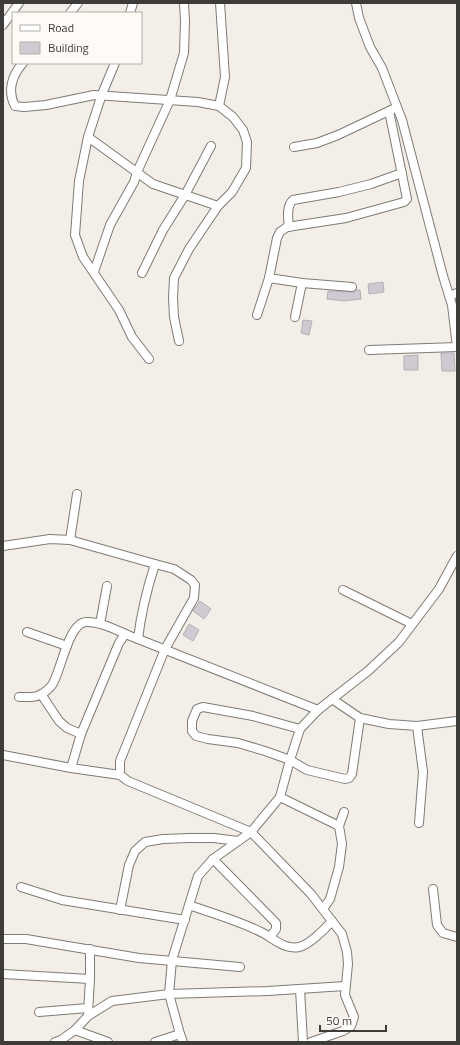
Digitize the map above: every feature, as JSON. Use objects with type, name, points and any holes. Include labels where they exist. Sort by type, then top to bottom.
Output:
[{"type":"street","points":[[12,12],[19,3]]},
{"type":"street","points":[[71,12],[78,3]]},
{"type":"street","points":[[94,272],[110,225],[134,182],[137,172],[170,100],[184,53],[184,3]]},
{"type":"street","points":[[219,106],[225,77],[220,3]]},
{"type":"street","points":[[356,3],[359,18],[370,47],[382,68],[398,107],[404,127],[453,294],[452,305],[457,347],[369,350]]},
{"type":"street","points":[[3,25],[12,13]]},
{"type":"street","points":[[22,64],[18,68],[12,81],[11,98],[15,106],[24,107],[46,105],[102,94],[198,102],[219,106],[233,117],[243,130],[247,142],[246,168],[232,192],[218,206],[189,249],[174,278],[174,317],[179,341]]},
{"type":"street","points":[[115,64],[102,94],[88,137],[79,181],[75,235],[83,256],[119,310],[132,337],[149,359]]},
{"type":"street","points":[[294,147],[317,143],[338,135],[398,107]]},
{"type":"street","points":[[257,315],[269,278],[277,238],[280,232],[289,227],[346,218],[404,202],[407,199],[389,111]]},
{"type":"street","points":[[88,137],[153,184],[218,206]]},
{"type":"street","points":[[142,273],[163,230],[185,195],[211,146]]},
{"type":"street","points":[[289,227],[288,210],[290,202],[293,200],[339,192],[402,174]]},
{"type":"street","points":[[269,278],[302,283],[352,286]]},
{"type":"street","points":[[295,317],[302,283]]},
{"type":"street","points":[[70,540],[77,494]]},
{"type":"street","points":[[3,546],[50,539],[70,540],[174,568],[191,580],[195,585],[194,598],[165,649],[120,761],[120,775]]},
{"type":"street","points":[[183,1042],[169,994],[172,960],[198,876],[213,859],[251,832],[280,797],[300,729],[318,710],[368,671],[399,642],[439,588],[457,556]]},
{"type":"street","points":[[138,639],[142,612],[155,564]]},
{"type":"street","points":[[100,624],[107,586]]},
{"type":"street","points":[[343,590],[412,624]]},
{"type":"street","points":[[19,697],[33,697],[41,694],[52,686],[59,671],[67,646],[77,626],[87,622],[100,624],[318,710]]},
{"type":"street","points":[[27,632],[67,646]]},
{"type":"street","points":[[71,768],[75,750],[81,734],[119,643],[125,634]]},
{"type":"street","points":[[41,694],[59,721],[66,728],[81,734]]},
{"type":"street","points":[[332,699],[360,718],[389,724],[417,726],[457,721]]},
{"type":"street","points":[[300,729],[253,716],[203,707],[198,709],[192,720],[192,731],[196,736],[238,743],[290,760],[307,770],[345,779],[349,778],[352,774],[360,718]]},
{"type":"street","points":[[417,726],[423,772],[419,823]]},
{"type":"street","points":[[3,755],[71,768],[120,775],[128,780],[251,832],[311,894],[342,934],[347,952],[348,964],[345,995],[354,1017],[351,1026],[343,1031],[311,1042]]},
{"type":"street","points":[[280,797],[339,826]]},
{"type":"street","points":[[323,909],[330,899],[339,867],[342,844],[339,826],[344,812]]},
{"type":"street","points":[[120,910],[129,866],[135,851],[144,842],[163,839],[189,838],[214,838],[238,841]]},
{"type":"street","points":[[213,859],[276,923],[276,928],[270,937]]},
{"type":"street","points":[[21,886],[62,900],[185,920]]},
{"type":"street","points":[[433,889],[437,925],[443,933],[457,937]]},
{"type":"street","points":[[189,905],[263,933],[280,944],[291,948],[300,947],[307,944],[324,930],[332,921]]},
{"type":"street","points":[[3,939],[26,939],[139,958],[240,967]]},
{"type":"street","points":[[55,1042],[61,1040],[75,1030],[88,1012],[90,950]]},
{"type":"street","points":[[3,974],[90,979]]},
{"type":"street","points":[[39,1012],[88,1012],[112,1001],[169,994],[345,986]]},
{"type":"street","points":[[300,989],[303,1042]]},
{"type":"street","points":[[75,1030],[108,1042]]},
{"type":"street","points":[[155,1042],[180,1034]]},
{"type":"building","points":[[383,282],[384,292],[369,294],[368,284]]},
{"type":"building","points":[[360,290],[361,299],[344,301],[327,299],[328,291],[352,292]]},
{"type":"building","points":[[303,320],[312,321],[309,335],[301,333]]},
{"type":"building","points":[[441,353],[454,353],[455,371],[442,371]]},
{"type":"building","points":[[418,355],[418,370],[404,370],[404,356]]},
{"type":"building","points":[[200,601],[211,609],[204,619],[193,611]]},
{"type":"building","points":[[189,624],[199,630],[193,641],[183,635]]}]
